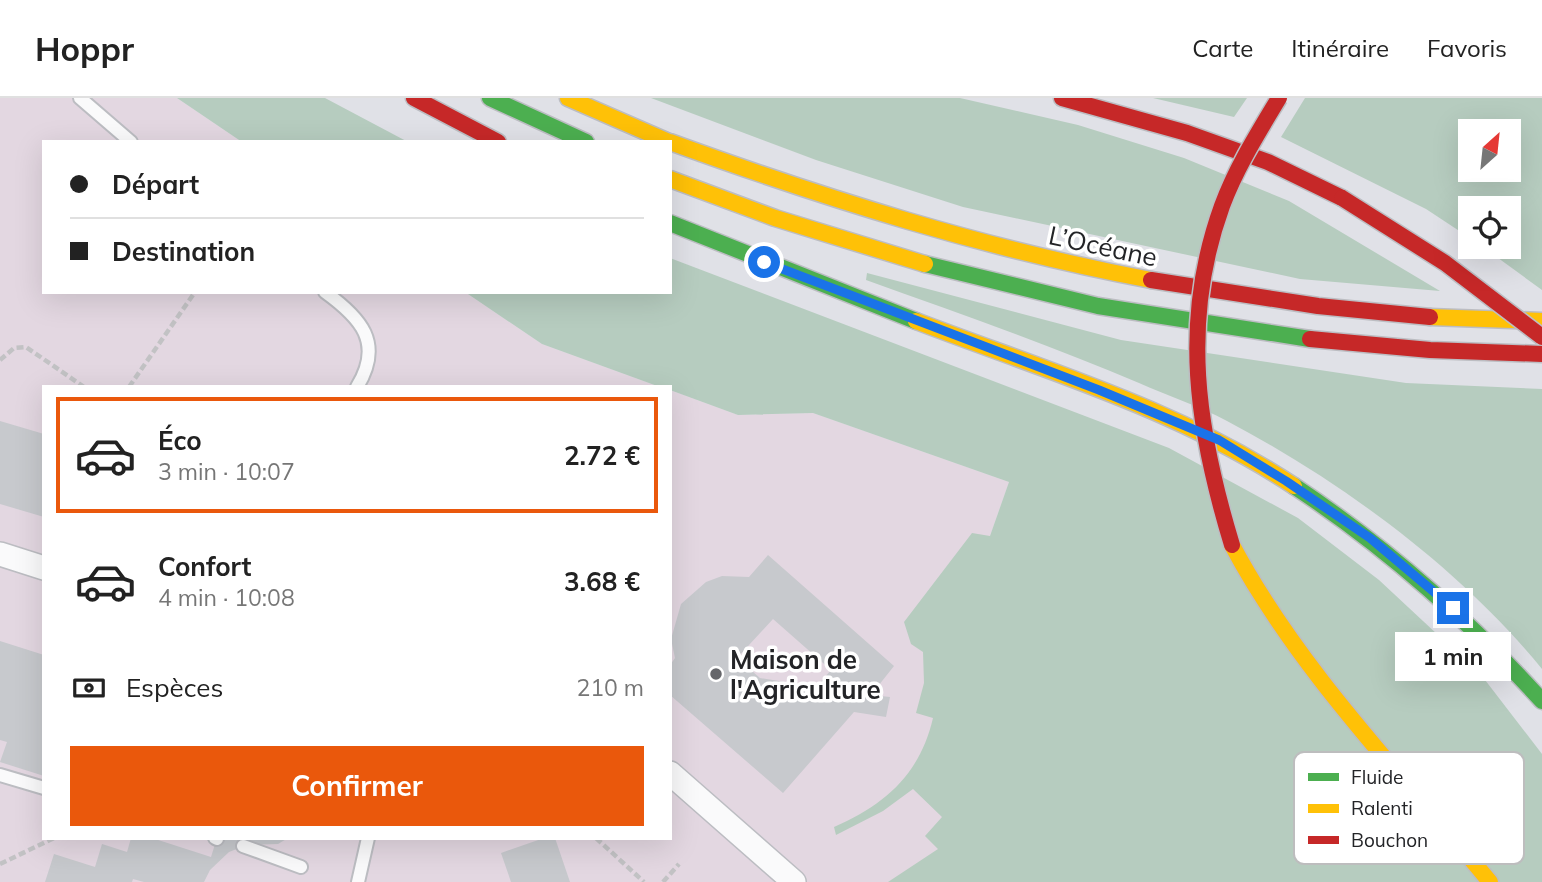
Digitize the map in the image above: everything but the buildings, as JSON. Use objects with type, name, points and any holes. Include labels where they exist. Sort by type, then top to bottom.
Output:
[{"type":"highway","points":[[414,98],[494,140]]},
{"type":"highway","points":[[490,98],[582,140]]},
{"type":"highway","name":"L’Océane","points":[[568,98],[665,140]]},
{"type":"highway","points":[[1062,98],[1187,133],[1268,162],[1342,198],[1423,245],[1500,300],[1542,337]]},
{"type":"highway","points":[[1279,98],[1257,131],[1229,185],[1210,244],[1198,304],[1194,365],[1199,427],[1212,487],[1233,545],[1256,592],[1290,641],[1382,752]]},
{"type":"highway","name":"L’Océane","points":[[672,143],[862,210],[943,233],[1107,273],[1233,296],[1361,312],[1542,321]]},
{"type":"highway","points":[[672,180],[866,248],[1074,302],[1345,343],[1542,354]]},
{"type":"highway","points":[[672,224],[828,288],[1099,390],[1219,440],[1370,538],[1434,590],[1508,662],[1542,701]]},
{"type":"highway","points":[[1475,864],[1490,882]]},
{"type":"street","points":[[0,554],[42,567]]},
{"type":"street","points":[[672,775],[794,882]]},
{"type":"lane","points":[[80,98],[129,140]]},
{"type":"lane","points":[[328,294],[353,313],[369,346],[369,362],[358,385]]},
{"type":"lane","points":[[0,775],[42,787]]},
{"type":"lane","points":[[358,882],[368,840]]},
{"type":"lane","points":[[243,846],[301,867]]},
{"type":"path","points":[[130,385],[194,294]]},
{"type":"path","points":[[0,360],[14,348],[26,347],[81,385]]},
{"type":"path","points":[[0,864],[50,840]]},
{"type":"path","points":[[598,840],[644,882]]},
{"type":"path","points":[[663,882],[679,864]]},
{"type":"shaded area","points":[[0,98],[177,98],[239,140],[42,140],[42,294],[468,294],[542,344],[655,385],[42,385],[42,840],[672,840],[672,391],[738,415],[813,413],[1009,482],[990,536],[1020,882],[0,882]]},
{"type":"green space","points":[[177,98],[325,98],[404,140],[239,140]]},
{"type":"green space","points":[[651,98],[960,98],[1078,125],[1184,158],[1289,201],[1440,291],[1300,279],[963,207],[816,160]]},
{"type":"green space","points":[[1153,98],[1247,98],[1234,117]]},
{"type":"green space","points":[[1305,98],[1542,98],[1542,290],[1499,259],[1521,259],[1521,196],[1458,196],[1458,230],[1426,209],[1281,137]]},
{"type":"green space","points":[[672,259],[1169,448],[1298,518],[1379,580],[1482,676],[1542,754],[1542,882],[888,882],[938,849],[925,836],[942,817],[913,789],[883,811],[836,835],[834,827],[884,798],[898,785],[919,756],[933,718],[916,713],[924,683],[923,652],[911,644],[904,622],[972,533],[990,536],[1009,482],[813,413],[738,415],[672,391],[672,385],[655,385],[542,344],[468,294],[672,294]]},
{"type":"green space","points":[[867,273],[1121,340],[1406,383],[1542,389],[1542,669],[1475,596],[1437,562],[1355,499],[1270,445],[1206,411],[1105,369],[866,280]]},
{"type":"traffic: fast","points":[[490,98],[582,140]]},
{"type":"traffic: fast","points":[[672,224],[916,321]]},
{"type":"traffic: fast","points":[[925,264],[1098,306],[1310,339]]},
{"type":"traffic: fast","points":[[1294,486],[1361,534],[1425,586],[1485,641],[1542,701]]},
{"type":"traffic: slow","points":[[568,98],[664,140]]},
{"type":"traffic: slow","points":[[672,143],[908,221],[1089,268],[1151,280]]},
{"type":"traffic: slow","points":[[672,180],[775,218],[925,264]]},
{"type":"traffic: slow","points":[[1430,317],[1542,321]]},
{"type":"traffic: slow","points":[[916,321],[1061,374],[1157,413],[1250,459],[1294,486]]},
{"type":"traffic: slow","points":[[1232,545],[1258,591],[1288,635],[1379,752]]},
{"type":"traffic: slow","points":[[1475,864],[1490,882]]},
{"type":"traffic: jam","points":[[414,98],[494,140]]},
{"type":"traffic: jam","points":[[1062,98],[1187,133],[1268,162],[1342,198]]},
{"type":"traffic: jam","points":[[1232,545],[1202,418],[1197,334],[1201,292],[1209,249],[1222,206],[1248,151],[1279,98]]},
{"type":"traffic: jam","points":[[1342,198],[1445,263],[1542,337]]},
{"type":"traffic: jam","points":[[1151,280],[1318,306],[1430,317]]},
{"type":"traffic: jam","points":[[1310,339],[1430,350],[1542,354]]},
{"type":"place","name":"Maison de l'Agriculture","points":[[716,674]]},
{"type":"route","points":[[764,262],[1099,390],[1219,440],[1370,538],[1453,608]]}]
